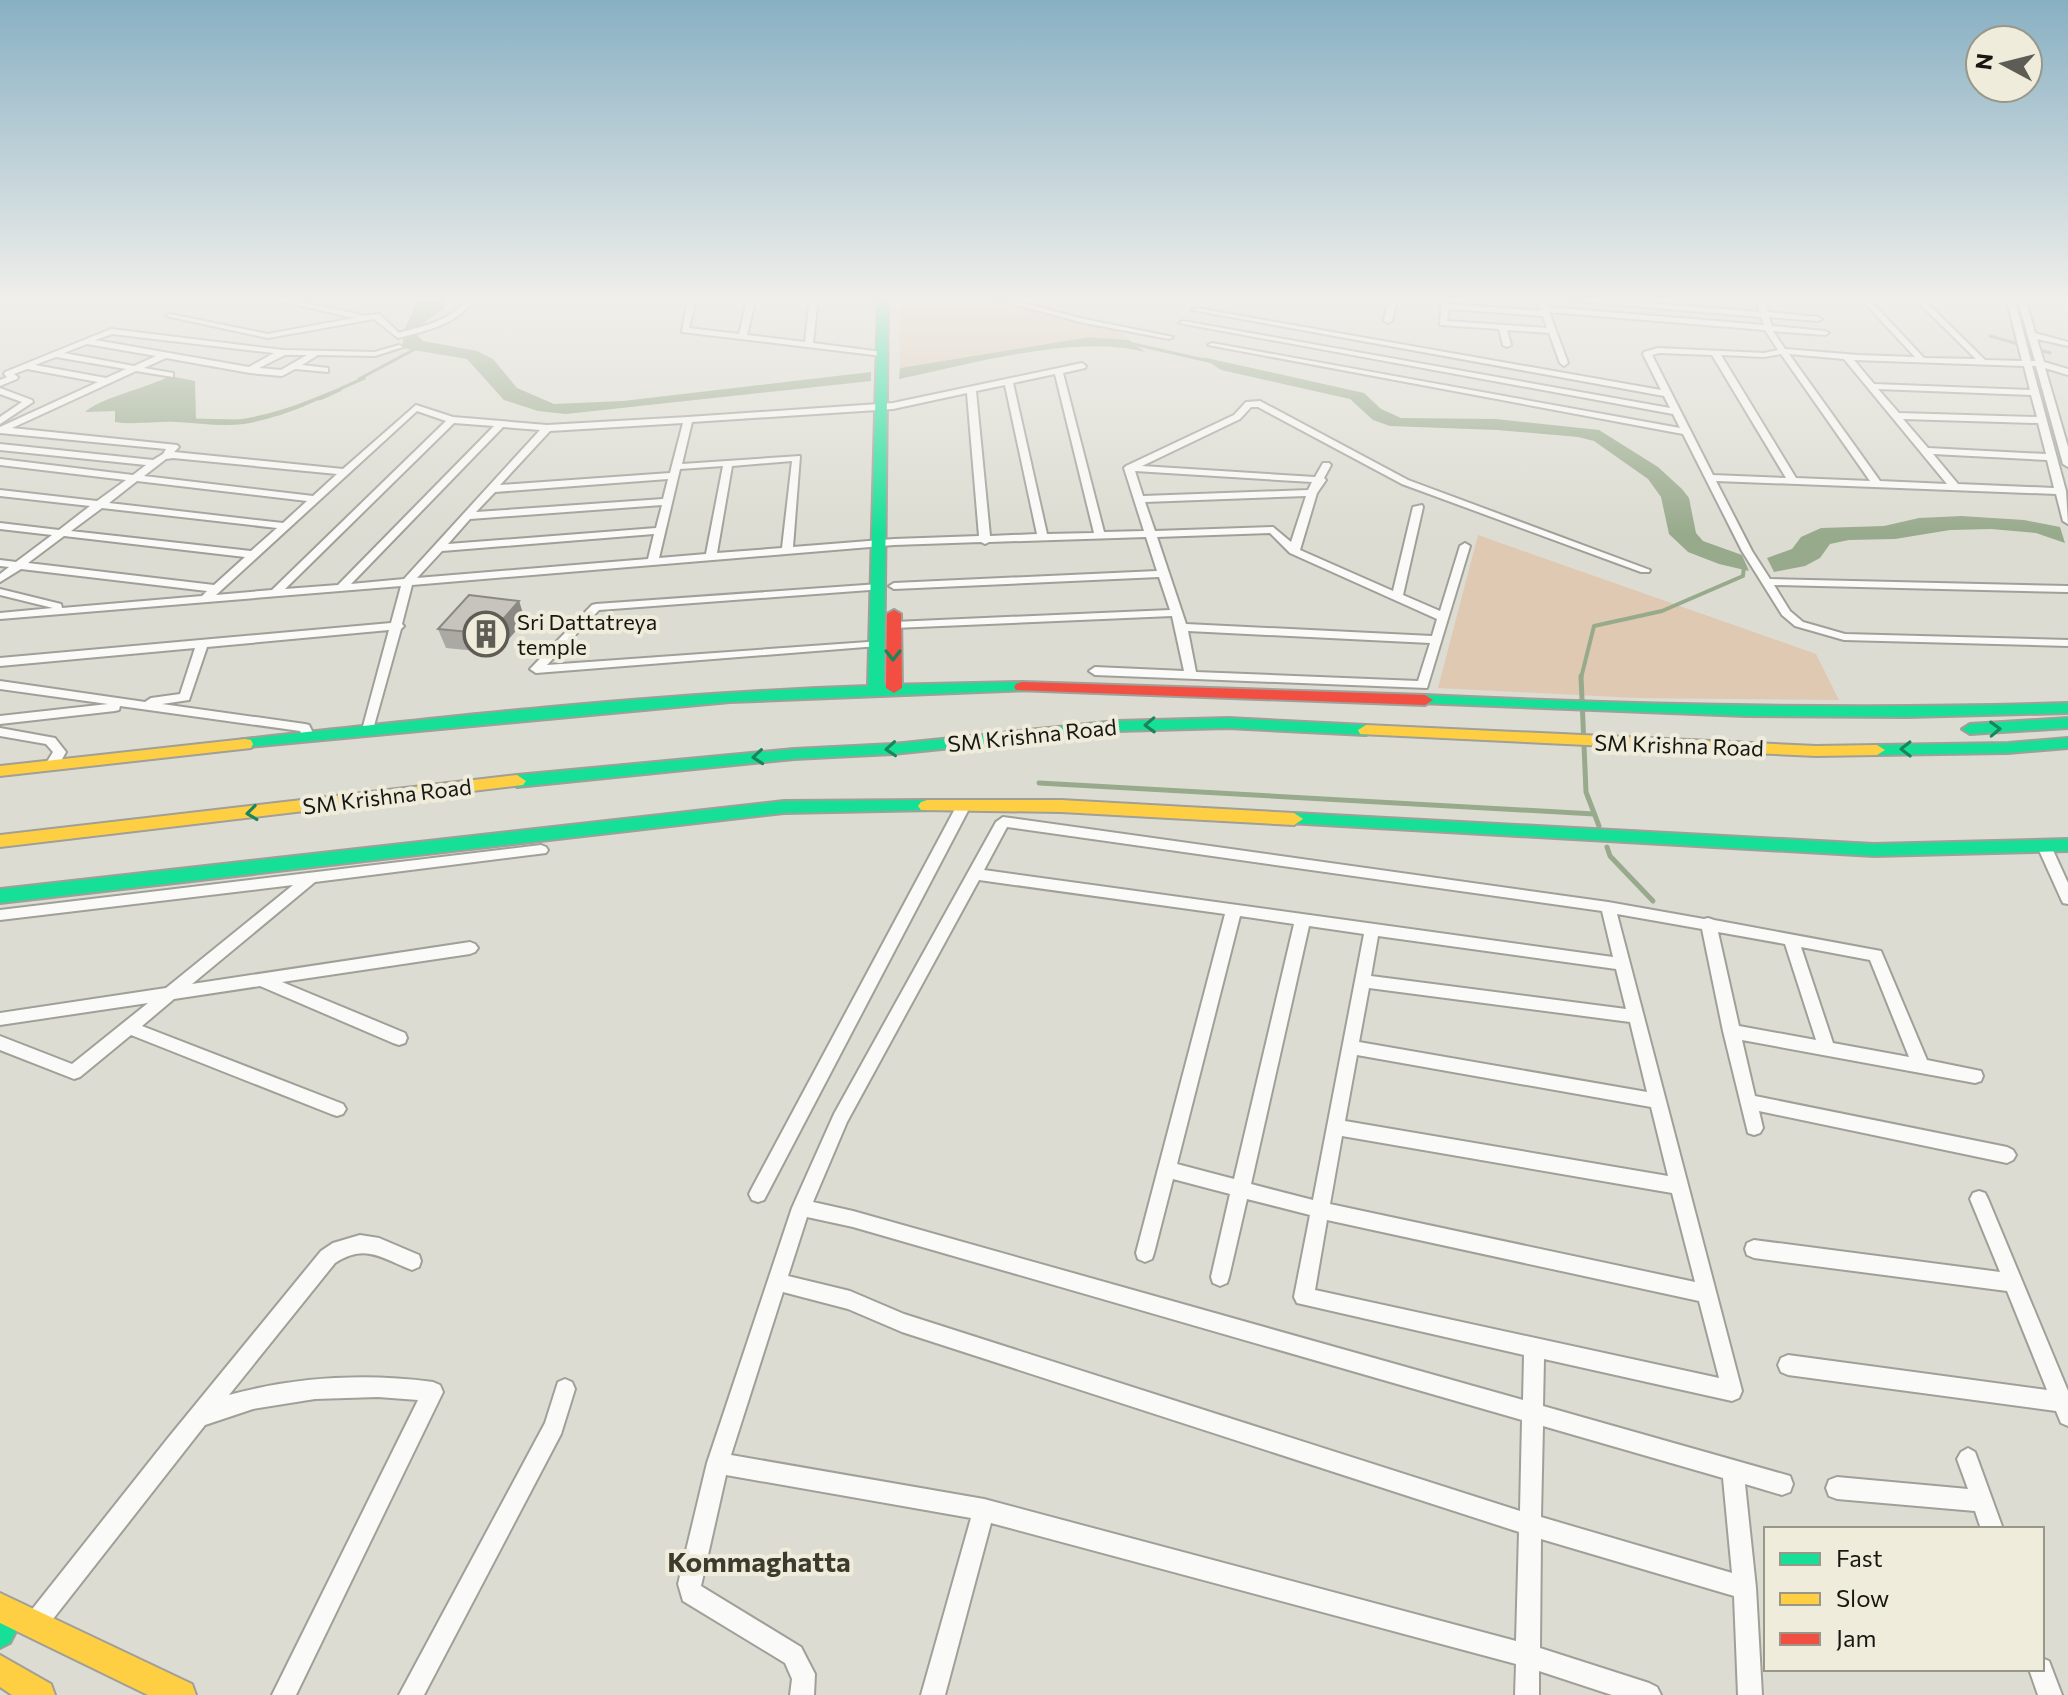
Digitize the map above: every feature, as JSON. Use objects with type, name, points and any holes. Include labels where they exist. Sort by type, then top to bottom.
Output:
[{"type":"main road","points":[[885,376],[888,406]]},
{"type":"main road","points":[[885,688],[878,643],[886,586],[889,376]]},
{"type":"main road","points":[[885,688],[894,625],[886,586]]},
{"type":"main road","name":"SM Krishna Road","points":[[0,771],[480,718],[885,688],[1031,687],[1456,719],[1816,751],[2008,748],[2068,743]]},
{"type":"main road","name":"SM Krishna Road","points":[[0,822],[836,744],[1114,709],[1186,706],[1669,731],[1805,734],[2068,723]]},
{"type":"main road","name":"SM Krishna Road","points":[[1456,719],[1960,715],[2068,708]]},
{"type":"main road","name":"SM Krishna Road","points":[[0,841],[524,772],[605,753],[836,744]]},
{"type":"main road","points":[[0,896],[784,807],[1061,806],[1874,850],[2045,848],[2068,845]]},
{"type":"main road","points":[[0,1633],[5,1611],[181,1695]]},
{"type":"main road","points":[[0,1670],[40,1695]]},
{"type":"street","points":[[81,376],[107,381]]},
{"type":"street","points":[[0,427],[118,376]]},
{"type":"street","points":[[205,600],[416,408],[452,420],[547,428],[888,406],[1032,376]]},
{"type":"street","points":[[1059,376],[1100,536]]},
{"type":"street","points":[[1384,376],[1687,432]]},
{"type":"street","points":[[1478,376],[1676,412]]},
{"type":"street","points":[[1565,376],[1667,394]]},
{"type":"street","points":[[1659,376],[1747,551],[1786,613],[1799,624],[1844,637],[2068,643]]},
{"type":"street","points":[[1729,376],[1793,481]]},
{"type":"street","points":[[1800,376],[1877,484]]},
{"type":"street","points":[[1863,376],[1955,487]]},
{"type":"street","points":[[2031,376],[2067,514]]},
{"type":"street","points":[[2043,376],[2068,464]]},
{"type":"street","points":[[1008,381],[1043,538]]},
{"type":"street","points":[[1871,386],[2035,393]]},
{"type":"street","points":[[971,389],[985,541]]},
{"type":"street","points":[[0,391],[29,402],[0,427]]},
{"type":"street","points":[[1129,468],[1237,417],[1249,404],[1260,404],[1405,482],[1645,570]]},
{"type":"street","points":[[1896,416],[2043,420]]},
{"type":"street","points":[[274,594],[452,420]]},
{"type":"street","points":[[652,563],[688,420]]},
{"type":"street","points":[[340,589],[499,426]]},
{"type":"street","points":[[0,427],[174,447],[0,579]]},
{"type":"street","points":[[368,730],[407,583],[547,428]]},
{"type":"street","points":[[0,447],[158,460],[173,455],[345,472]]},
{"type":"street","points":[[1925,451],[2052,457]]},
{"type":"street","points":[[492,489],[797,458],[787,552]]},
{"type":"street","points":[[0,462],[315,499]]},
{"type":"street","points":[[711,558],[728,463]]},
{"type":"street","points":[[1294,551],[1312,493],[1326,465]]},
{"type":"street","points":[[1129,468],[1321,480]]},
{"type":"street","points":[[1129,468],[1148,535],[1181,627],[1191,675]]},
{"type":"street","points":[[1711,478],[2061,491]]},
{"type":"street","points":[[0,493],[285,526]]},
{"type":"street","points":[[1140,499],[1312,493]]},
{"type":"street","points":[[468,516],[665,502]]},
{"type":"street","points":[[1397,597],[1418,507]]},
{"type":"street","points":[[0,526],[254,555]]},
{"type":"street","points":[[0,616],[886,543],[1273,530],[1294,551],[1443,617]]},
{"type":"street","points":[[439,548],[658,531]]},
{"type":"street","points":[[1095,671],[1423,685],[1465,546]]},
{"type":"street","points":[[0,563],[216,589]]},
{"type":"street","points":[[878,643],[536,669],[596,607],[886,586],[1162,574]]},
{"type":"street","points":[[1766,582],[2068,589]]},
{"type":"street","points":[[0,592],[65,609]]},
{"type":"street","points":[[894,625],[1174,613]]},
{"type":"street","points":[[0,662],[398,626]]},
{"type":"street","points":[[1181,627],[1437,640]]},
{"type":"street","points":[[0,720],[185,697],[203,642]]},
{"type":"street","points":[[0,685],[305,728],[309,737]]},
{"type":"street","points":[[0,732],[50,741],[60,752],[52,765]]},
{"type":"street","points":[[758,1194],[964,805]]},
{"type":"street","points":[[802,1695],[805,1682],[802,1669],[793,1655],[689,1590],[718,1463],[801,1208],[840,1119],[1003,822],[1608,907],[1876,955],[1921,1066]]},
{"type":"street","points":[[2045,848],[2068,899]]},
{"type":"street","points":[[0,915],[541,850]]},
{"type":"street","points":[[974,874],[1622,964]]},
{"type":"street","points":[[0,1043],[74,1072],[310,879]]},
{"type":"street","points":[[1372,929],[1304,1297],[1732,1391],[1608,907]]},
{"type":"street","points":[[1145,1253],[1234,909]]},
{"type":"street","points":[[1220,1277],[1303,919]]},
{"type":"street","points":[[1708,923],[1754,1128]]},
{"type":"street","points":[[1791,939],[1827,1049]]},
{"type":"street","points":[[0,1019],[470,948]]},
{"type":"street","points":[[259,978],[399,1038]]},
{"type":"street","points":[[1362,981],[1636,1017]]},
{"type":"street","points":[[130,1028],[337,1109]]},
{"type":"street","points":[[1731,1031],[1975,1076]]},
{"type":"street","points":[[1350,1047],[1657,1101]]},
{"type":"street","points":[[1748,1102],[2007,1155]]},
{"type":"street","points":[[1335,1127],[1679,1186]]},
{"type":"street","points":[[1166,1169],[1320,1210],[1707,1294]]},
{"type":"street","points":[[1979,1199],[2065,1409]]},
{"type":"street","points":[[801,1208],[853,1219],[1782,1484]]},
{"type":"street","points":[[34,1626],[175,1445],[328,1257],[343,1245],[367,1242],[412,1261]]},
{"type":"street","points":[[1754,1249],[2013,1283]]},
{"type":"street","points":[[777,1282],[850,1300],[902,1323],[1530,1525],[1745,1588]]},
{"type":"street","points":[[1527,1695],[1534,1348]]},
{"type":"street","points":[[1788,1365],[2065,1409]]},
{"type":"street","points":[[201,1416],[234,1402],[285,1394],[375,1386],[433,1392],[284,1695]]},
{"type":"street","points":[[411,1695],[554,1427],[565,1389]]},
{"type":"street","points":[[1968,1459],[1991,1527]]},
{"type":"street","points":[[718,1463],[984,1510],[1528,1656],[1649,1695]]},
{"type":"street","points":[[1733,1470],[1745,1588],[1750,1695]]},
{"type":"street","points":[[1837,1488],[1982,1501]]},
{"type":"street","points":[[933,1695],[984,1510]]},
{"type":"street","points":[[2042,1671],[2050,1695]]},
{"type":"shaded area","points":[[170,376],[195,381],[196,421],[219,421],[283,409],[365,376],[366,379],[291,411],[244,424],[123,423],[115,422],[115,411],[85,412],[101,402]]},
{"type":"shaded area","points":[[482,376],[507,376],[517,388],[554,404],[623,401],[836,376],[871,376],[871,381],[566,414],[538,411],[504,400]]},
{"type":"shaded area","points":[[1248,376],[1288,376],[1364,393],[1381,409],[1401,418],[1496,419],[1599,430],[1658,467],[1682,489],[1689,498],[1696,533],[1703,541],[1742,555],[1749,571],[1688,552],[1669,534],[1661,497],[1648,479],[1594,441],[1497,430],[1390,426],[1373,420],[1350,399]]},
{"type":"shaded area","points":[[1961,516],[2024,520],[2060,527],[2065,543],[2036,533],[1991,529],[1950,530],[1895,539],[1849,540],[1830,544],[1820,558],[1805,566],[1774,572],[1767,558],[1792,549],[1801,537],[1821,528],[1884,526],[1919,518]]},
{"type":"shaded area","points":[[1478,535],[1816,654],[1839,700],[1636,698],[1438,688]]},
{"type":"building","points":[[469,595],[519,601],[490,634],[438,629]]},
{"type":"waterway","points":[[359,379],[364,376]]},
{"type":"waterway","points":[[320,399],[340,390]]},
{"type":"waterway","points":[[278,414],[303,405]]},
{"type":"waterway","points":[[191,420],[241,421]]},
{"type":"waterway","points":[[1581,678],[1594,626],[1662,611],[1743,576],[1744,566]]},
{"type":"waterway","points":[[1581,678],[1586,792],[1599,826]]},
{"type":"waterway","points":[[1039,783],[1594,814]]},
{"type":"waterway","points":[[1607,847],[1610,856],[1653,901]]},
{"type":"traffic: fast","points":[[876,688],[882,376]]},
{"type":"traffic: fast","points":[[245,744],[536,713],[730,697],[1022,687]]},
{"type":"traffic: fast","points":[[1425,700],[1746,712],[2068,708]]},
{"type":"traffic: fast","points":[[517,781],[794,754],[893,749],[1117,726],[1228,723],[1366,730]]},
{"type":"traffic: fast","points":[[1970,729],[2068,723]]},
{"type":"traffic: fast","points":[[1877,750],[2008,748],[2068,743]]},
{"type":"traffic: fast","points":[[0,896],[784,807],[927,806]]},
{"type":"traffic: fast","points":[[1294,819],[1874,850],[2068,845]]},
{"type":"traffic: fast","points":[[0,1633],[10,1614]]},
{"type":"traffic: slow","points":[[1366,730],[1816,751],[1877,750]]},
{"type":"traffic: slow","points":[[0,771],[245,744]]},
{"type":"traffic: slow","points":[[0,841],[517,781]]},
{"type":"traffic: slow","points":[[927,806],[1061,806],[1294,819]]},
{"type":"traffic: slow","points":[[0,1608],[181,1695]]},
{"type":"traffic: slow","points":[[0,1670],[40,1695]]},
{"type":"traffic: jam","points":[[894,614],[894,688]]},
{"type":"traffic: jam","points":[[1022,687],[1425,700]]},
{"type":"place","name":"Sri Dattatreya temple","points":[[486,634]]},
{"type":"district","name":"Kommaghatta","points":[[759,1561]]}]
